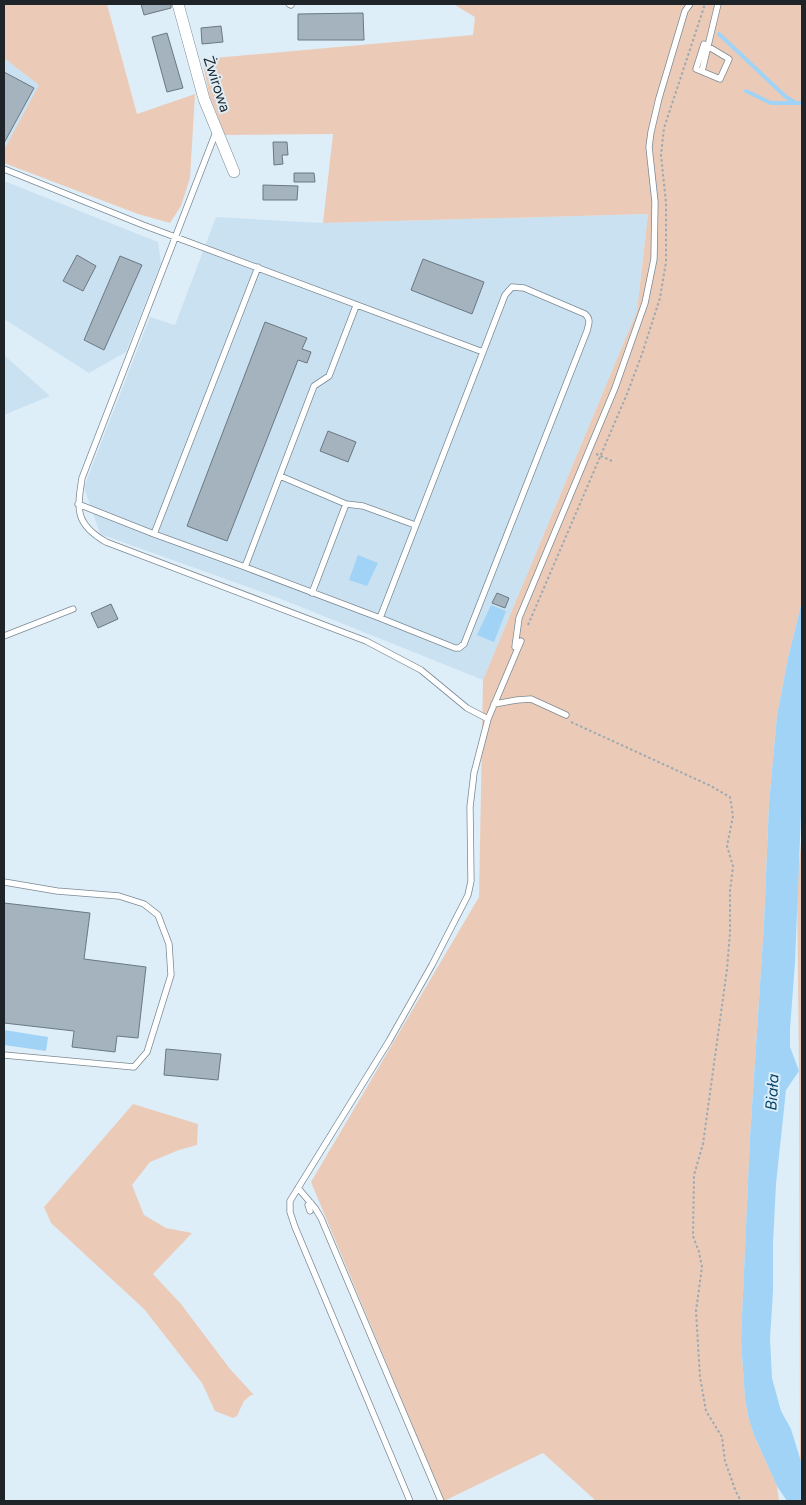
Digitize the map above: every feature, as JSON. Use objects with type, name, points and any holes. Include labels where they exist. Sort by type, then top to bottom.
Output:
[{"type":"street","name":"Żwirowa","points":[[178,4],[204,99],[234,172]]},
{"type":"lane","points":[[518,648],[515,647],[519,618],[612,397],[645,303],[654,259],[655,202],[649,147],[651,132],[685,11],[690,4]]},
{"type":"lane","points":[[708,46],[718,4]]},
{"type":"lane","points":[[704,44],[708,46],[729,60],[720,79],[696,69],[704,44]]},
{"type":"lane","points":[[217,131],[82,478],[78,504],[80,516],[92,534],[106,542],[366,641],[421,670],[467,708],[488,719]]},
{"type":"lane","points":[[4,169],[143,225],[177,236],[356,306],[483,352]]},
{"type":"lane","points":[[154,534],[258,267]]},
{"type":"lane","points":[[78,504],[459,648],[464,644],[587,331],[588,316],[524,288],[512,287],[505,295],[380,618]]},
{"type":"lane","points":[[245,567],[314,386],[329,376],[356,306]]},
{"type":"lane","points":[[280,476],[346,504],[363,506],[415,525]]},
{"type":"lane","points":[[312,593],[346,504]]},
{"type":"lane","points":[[4,636],[73,609]]},
{"type":"lane","points":[[410,1501],[295,1227],[290,1212],[290,1201],[389,1041],[432,965],[468,895],[471,881],[470,807],[474,773],[488,719],[521,641]]},
{"type":"lane","points":[[494,704],[531,699],[566,715]]},
{"type":"lane","points":[[4,882],[57,891],[119,896],[144,904],[158,915],[170,944],[171,975],[147,1052],[134,1067],[4,1055]]},
{"type":"lane","points":[[298,1188],[321,1218],[441,1501]]},
{"type":"lane","points":[[310,1211],[308,1205],[311,1204]]},
{"type":"path","points":[[598,455],[612,461]]},
{"type":"path","points":[[566,715],[566,720],[712,786],[730,797],[732,816],[727,846],[733,866],[730,891],[730,942],[703,1144],[694,1175],[693,1236],[702,1267],[696,1311],[700,1377],[706,1411],[722,1437],[725,1461],[741,1501]]},
{"type":"shaded area","points":[[4,4],[107,4],[137,114],[195,94],[190,178],[181,206],[170,223],[138,214],[4,163],[4,150],[39,85],[4,58]]},
{"type":"shaded area","points":[[453,4],[802,4],[802,601],[788,658],[777,716],[769,804],[764,924],[750,1138],[741,1340],[748,1416],[754,1435],[777,1486],[779,1501],[593,1501],[594,1499],[543,1453],[444,1501],[311,1182],[479,897],[483,680],[637,311],[648,214],[323,223],[333,134],[225,135],[209,94],[202,59],[473,35],[475,17]]},
{"type":"shaded area","points":[[4,58],[40,85],[4,150]]},
{"type":"shaded area","points":[[4,181],[158,242],[161,263],[126,352],[89,373],[4,319]]},
{"type":"shaded area","points":[[648,214],[637,311],[483,680],[281,599],[100,534],[84,487],[150,317],[175,325],[216,217],[323,223]]},
{"type":"shaded area","points":[[4,355],[50,396],[4,415]]},
{"type":"shaded area","points":[[802,831],[802,1465],[800,1462],[797,889]]},
{"type":"shaded area","points":[[133,1104],[198,1124],[197,1145],[150,1162],[132,1185],[144,1215],[166,1228],[192,1233],[153,1274],[181,1304],[230,1369],[254,1395],[251,1395],[244,1401],[237,1416],[233,1418],[215,1411],[202,1383],[144,1309],[51,1223],[44,1207]]},
{"type":"water","points":[[358,555],[378,563],[367,586],[349,580]]},
{"type":"water","name":"Biała","points":[[802,601],[802,789],[795,963],[790,1029],[790,1047],[799,1071],[786,1090],[776,1184],[770,1338],[772,1378],[781,1411],[791,1429],[802,1465],[802,1501],[787,1501],[777,1486],[754,1435],[748,1416],[741,1340],[750,1138],[764,924],[769,804],[777,716],[788,658]]},
{"type":"water","points":[[491,605],[506,611],[494,642],[477,635]]},
{"type":"water","points":[[4,1030],[48,1037],[46,1051],[4,1045]]},
{"type":"building","points":[[141,4],[171,4],[171,8],[144,15]]},
{"type":"building","points":[[363,13],[364,40],[298,40],[298,14]]},
{"type":"building","points":[[221,26],[223,42],[202,44],[201,28]]},
{"type":"building","points":[[167,33],[183,88],[167,92],[152,37]]},
{"type":"building","points":[[4,72],[34,88],[4,143]]},
{"type":"building","points":[[273,142],[287,142],[288,155],[282,155],[283,164],[274,165]]},
{"type":"building","points":[[294,173],[314,173],[315,182],[294,182]]},
{"type":"building","points":[[263,185],[298,186],[297,200],[263,200]]},
{"type":"building","points":[[77,255],[96,266],[83,291],[63,281]]},
{"type":"building","points":[[120,256],[142,265],[104,350],[84,340]]},
{"type":"building","points":[[423,259],[484,282],[472,314],[411,290]]},
{"type":"building","points":[[265,322],[307,338],[302,349],[311,352],[307,363],[298,360],[227,541],[187,526]]},
{"type":"building","points":[[328,431],[356,442],[348,462],[320,451]]},
{"type":"building","points":[[497,593],[509,598],[505,608],[492,603]]},
{"type":"building","points":[[111,604],[118,619],[98,628],[91,613]]},
{"type":"building","points":[[4,903],[90,913],[84,959],[146,967],[138,1038],[117,1036],[115,1052],[72,1047],[74,1031],[4,1023]]},
{"type":"building","points":[[166,1049],[221,1054],[218,1080],[164,1075]]},
{"type":"waterway","points":[[719,34],[786,97],[796,103]]},
{"type":"waterway","points":[[746,91],[771,103],[802,103]]}]
